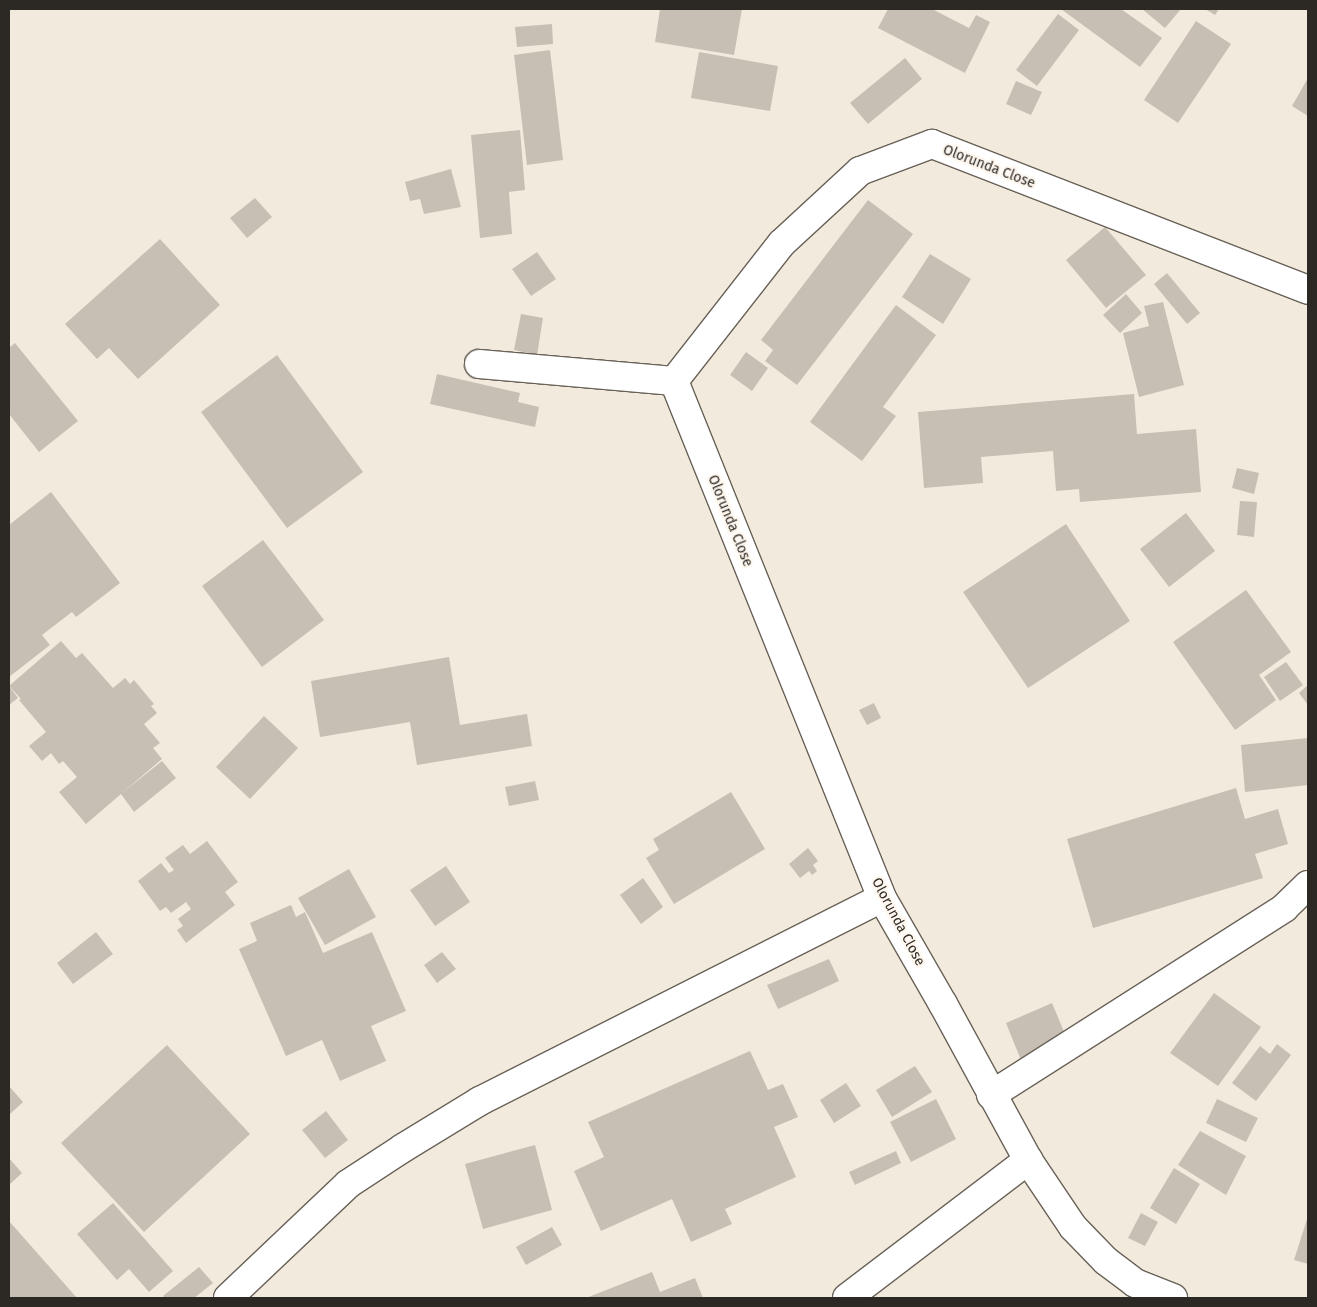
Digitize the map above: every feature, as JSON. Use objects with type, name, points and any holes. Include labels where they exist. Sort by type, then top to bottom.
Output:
[{"type":"street","name":"Olorunda Close","points":[[1173,1298],[1135,1283],[1106,1261],[1073,1227],[1028,1160],[882,898],[674,381],[782,243],[860,171],[932,144],[1308,290]]},
{"type":"street","points":[[479,364],[674,381]]},
{"type":"street","points":[[991,1095],[1284,908],[1308,885]]},
{"type":"street","points":[[228,1298],[348,1184],[480,1101],[882,898]]},
{"type":"street","points":[[847,1298],[1028,1160]]},
{"type":"building","points":[[660,9],[742,9],[734,55],[655,42]]},
{"type":"building","points":[[888,9],[932,9],[969,28],[976,15],[990,22],[965,73],[878,28]]},
{"type":"building","points":[[1061,9],[1121,9],[1162,38],[1140,67]]},
{"type":"building","points":[[1142,9],[1181,9],[1165,28]]},
{"type":"building","points":[[1205,9],[1219,9],[1215,15]]},
{"type":"building","points":[[1058,14],[1079,30],[1037,86],[1016,70]]},
{"type":"building","points":[[1196,21],[1231,44],[1178,123],[1144,100]]},
{"type":"building","points":[[552,24],[553,44],[517,47],[515,27]]},
{"type":"building","points":[[550,50],[563,160],[527,165],[514,55]]},
{"type":"building","points":[[699,52],[778,66],[770,111],[691,98]]},
{"type":"building","points":[[905,58],[922,79],[868,124],[850,103]]},
{"type":"building","points":[[1308,78],[1308,116],[1292,106]]},
{"type":"building","points":[[1016,81],[1042,92],[1031,115],[1006,104]]},
{"type":"building","points":[[520,130],[525,190],[509,192],[512,234],[480,238],[471,135]]},
{"type":"building","points":[[451,169],[461,207],[424,214],[420,199],[410,201],[405,182]]},
{"type":"building","points":[[255,198],[272,217],[247,238],[230,218]]},
{"type":"building","points":[[868,200],[913,234],[797,385],[765,361],[773,350],[761,340]]},
{"type":"building","points":[[1105,227],[1146,275],[1106,308],[1066,260]]},
{"type":"building","points":[[160,239],[220,305],[138,379],[109,348],[97,359],[65,324]]},
{"type":"building","points":[[537,252],[556,279],[531,296],[512,269]]},
{"type":"building","points":[[930,254],[971,279],[943,324],[902,297]]},
{"type":"building","points":[[1167,273],[1200,313],[1187,324],[1154,284]]},
{"type":"building","points":[[1126,294],[1142,313],[1120,333],[1103,315]]},
{"type":"building","points":[[1163,302],[1184,385],[1139,397],[1123,333],[1149,326],[1144,306]]},
{"type":"building","points":[[896,305],[936,335],[883,407],[896,416],[862,461],[810,422]]},
{"type":"building","points":[[521,314],[543,318],[537,355],[514,350]]},
{"type":"building","points":[[15,343],[78,421],[39,452],[9,414],[9,348]]},
{"type":"building","points":[[746,352],[768,368],[752,391],[730,375]]},
{"type":"building","points":[[277,355],[363,472],[287,528],[201,412]]},
{"type":"building","points":[[437,374],[520,393],[518,402],[539,407],[535,427],[430,404]]},
{"type":"building","points":[[1134,394],[1137,434],[1196,429],[1201,492],[1080,502],[1079,489],[1056,491],[1053,451],[981,457],[983,483],[924,488],[918,412]]},
{"type":"building","points":[[1237,468],[1259,473],[1254,494],[1232,488]]},
{"type":"building","points":[[51,492],[120,583],[76,617],[72,612],[42,635],[50,645],[9,677],[9,525]]},
{"type":"building","points":[[1240,501],[1257,502],[1254,537],[1237,535]]},
{"type":"building","points":[[1186,513],[1215,551],[1169,587],[1140,549]]},
{"type":"building","points":[[1066,524],[1130,621],[1028,688],[963,592]]},
{"type":"building","points":[[263,540],[324,620],[262,667],[202,586]]},
{"type":"building","points":[[1246,590],[1291,652],[1259,675],[1276,700],[1235,730],[1173,642]]},
{"type":"building","points":[[61,641],[76,658],[82,653],[113,688],[125,678],[130,684],[134,680],[154,704],[151,706],[157,713],[144,724],[160,743],[153,748],[162,759],[122,793],[162,761],[176,778],[134,812],[121,794],[86,824],[59,792],[77,777],[63,761],[59,764],[51,753],[42,761],[29,746],[46,732],[9,686]]},
{"type":"building","points":[[449,657],[460,725],[527,714],[532,746],[417,765],[410,722],[320,737],[311,681]]},
{"type":"building","points":[[1286,662],[1303,685],[1280,701],[1264,677]]},
{"type":"building","points":[[1308,685],[1308,705],[1299,693]]},
{"type":"building","points":[[9,686],[18,698],[9,705]]},
{"type":"building","points":[[874,703],[881,718],[867,725],[859,710]]},
{"type":"building","points":[[264,716],[298,748],[250,799],[216,767]]},
{"type":"building","points":[[1308,738],[1308,785],[1245,792],[1241,745]]},
{"type":"building","points":[[535,781],[539,800],[509,806],[505,787]]},
{"type":"building","points":[[1236,788],[1245,819],[1278,809],[1288,844],[1255,854],[1263,878],[1093,928],[1067,839]]},
{"type":"building","points":[[731,792],[765,849],[674,904],[646,858],[659,850],[653,839]]},
{"type":"building","points":[[207,841],[238,882],[225,892],[235,905],[186,943],[177,930],[183,926],[178,919],[191,909],[186,902],[171,913],[166,907],[160,911],[138,881],[161,863],[169,873],[174,870],[165,858],[183,845],[190,854]]},
{"type":"building","points":[[808,848],[818,861],[813,865],[817,871],[812,875],[809,871],[800,878],[789,864]]},
{"type":"building","points":[[446,866],[470,902],[435,926],[410,890]]},
{"type":"building","points":[[349,869],[376,917],[325,945],[298,898]]},
{"type":"building","points":[[643,878],[663,907],[641,924],[620,895]]},
{"type":"building","points":[[291,905],[296,917],[305,912],[323,953],[372,932],[406,1011],[371,1026],[386,1061],[340,1081],[322,1040],[286,1056],[239,949],[257,941],[250,923]]},
{"type":"building","points":[[96,932],[113,954],[73,984],[57,963]]},
{"type":"building","points":[[442,952],[456,969],[437,983],[424,965]]},
{"type":"building","points":[[829,959],[839,981],[778,1009],[767,985]]},
{"type":"building","points":[[1214,993],[1261,1027],[1218,1086],[1170,1053]]},
{"type":"building","points":[[1052,1003],[1065,1034],[1044,1043],[1049,1054],[1023,1065],[1006,1023]]},
{"type":"building","points":[[1277,1044],[1291,1055],[1256,1101],[1232,1083],[1260,1046],[1270,1054]]},
{"type":"building","points":[[167,1045],[250,1134],[144,1232],[61,1143]]},
{"type":"building","points":[[750,1051],[768,1090],[783,1084],[798,1117],[774,1127],[796,1177],[725,1209],[732,1224],[691,1242],[672,1199],[601,1231],[574,1171],[604,1157],[588,1122]]},
{"type":"building","points":[[915,1066],[932,1092],[892,1117],[876,1090]]},
{"type":"building","points":[[846,1083],[861,1106],[834,1123],[820,1100]]},
{"type":"building","points":[[9,1086],[23,1102],[9,1115]]},
{"type":"building","points":[[936,1099],[956,1139],[911,1162],[890,1122]]},
{"type":"building","points":[[1217,1099],[1258,1118],[1246,1142],[1206,1123]]},
{"type":"building","points":[[326,1111],[348,1140],[325,1158],[302,1130]]},
{"type":"building","points":[[1200,1131],[1246,1156],[1226,1195],[1178,1165]]},
{"type":"building","points":[[535,1145],[552,1210],[483,1229],[465,1164]]},
{"type":"building","points":[[896,1151],[901,1163],[855,1185],[849,1172]]},
{"type":"building","points":[[9,1158],[22,1173],[9,1185]]},
{"type":"building","points":[[1174,1168],[1200,1184],[1176,1224],[1150,1208]]},
{"type":"building","points":[[113,1203],[173,1271],[149,1292],[129,1269],[117,1280],[77,1234]]},
{"type":"building","points":[[1141,1213],[1158,1222],[1145,1246],[1128,1238]]},
{"type":"building","points":[[1308,1216],[1308,1264],[1294,1260]]},
{"type":"building","points":[[9,1221],[77,1298],[9,1298]]},
{"type":"building","points":[[552,1227],[562,1245],[526,1265],[516,1247]]},
{"type":"building","points":[[199,1267],[213,1283],[194,1298],[165,1298],[163,1296]]},
{"type":"building","points":[[652,1272],[660,1292],[695,1278],[703,1298],[586,1298]]}]
